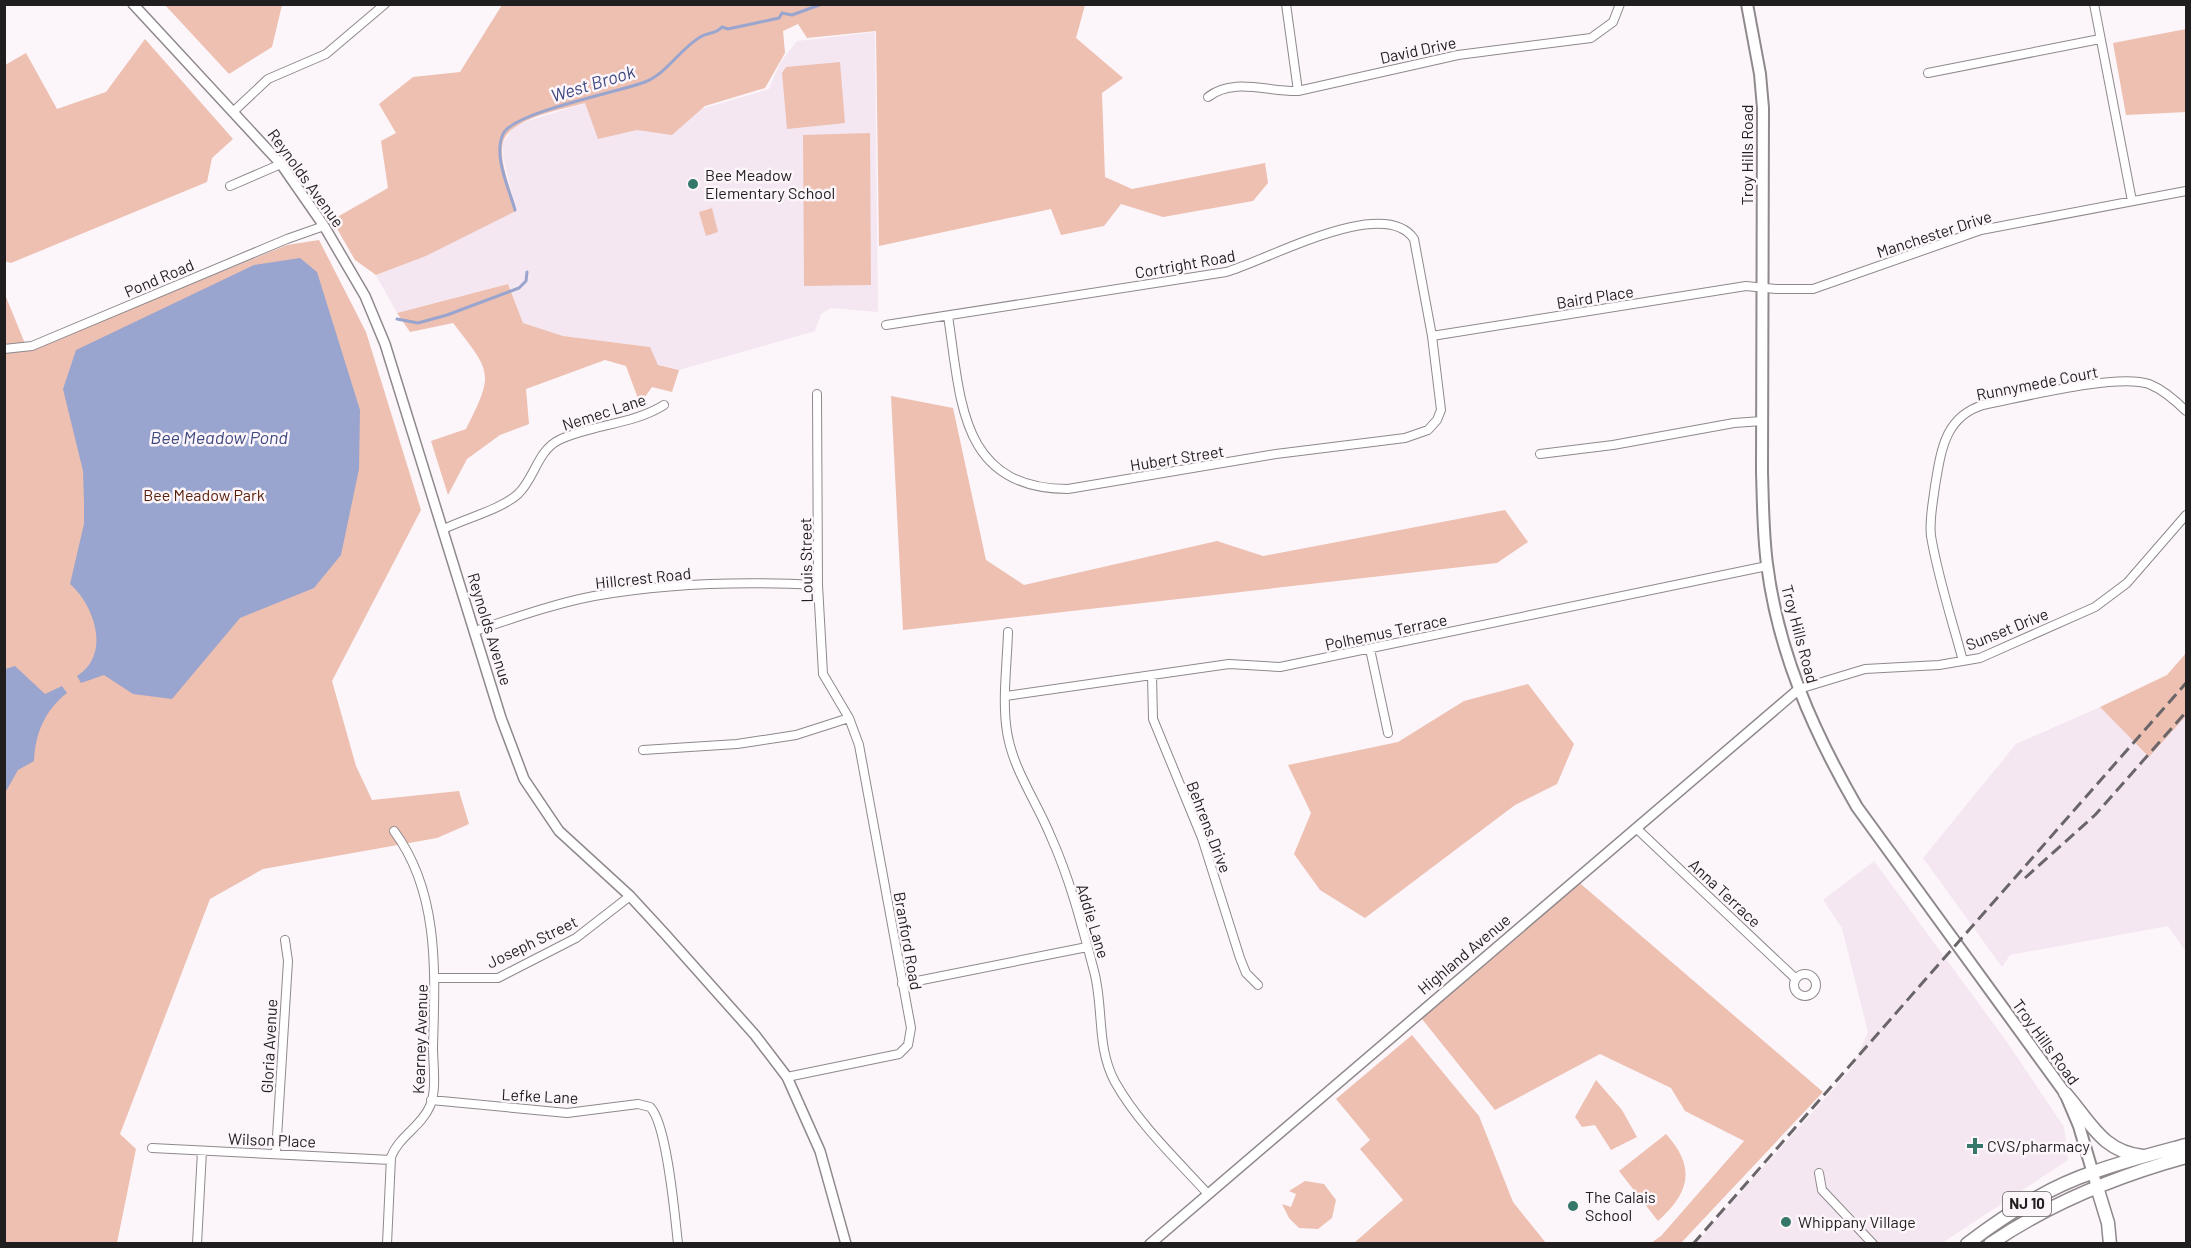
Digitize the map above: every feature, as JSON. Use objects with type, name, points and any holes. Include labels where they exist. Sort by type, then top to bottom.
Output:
[{"type":"main road","name":"Troy Hills Road","points":[[1747,4],[1761,74],[1763,108],[1762,483],[1767,566],[1776,615],[1799,689],[1828,757],[1857,807],[2065,1093],[2079,1126],[2097,1187]]},
{"type":"main road","points":[[2065,1093],[2105,1141],[2116,1150],[2147,1156]]},
{"type":"main road","name":"NJ 10","points":[[1967,1244],[2022,1207],[2092,1172],[2187,1145]]},
{"type":"main road","name":"NJ 10","points":[[1990,1244],[2052,1207],[2097,1187],[2187,1157]]},
{"type":"main road","points":[[2097,1187],[2108,1222],[2110,1244]]},
{"type":"street","name":"Reynolds Avenue","points":[[133,4],[281,164],[324,226],[357,280],[376,320],[444,529],[509,744],[530,790],[559,831],[630,896],[755,1035],[787,1077],[820,1151],[846,1244]]},
{"type":"street","points":[[234,111],[268,79],[326,54],[385,4]]},
{"type":"street","points":[[1286,4],[1298,90]]},
{"type":"street","name":"David Drive","points":[[1208,97],[1217,89],[1229,86],[1278,92],[1298,90],[1458,55],[1592,38],[1613,22],[1620,4]]},
{"type":"street","points":[[2094,4],[2132,201]]},
{"type":"street","points":[[1928,73],[2100,39]]},
{"type":"street","points":[[230,186],[281,164]]},
{"type":"street","name":"Manchester Drive","points":[[1763,288],[1813,289],[1981,230],[2187,191]]},
{"type":"street","name":"Cortright Road","points":[[886,325],[1226,272],[1246,267],[1312,237],[1389,223],[1406,229],[1414,239],[1432,336]]},
{"type":"street","name":"Pond Road","points":[[4,349],[32,346],[277,243],[324,226]]},
{"type":"street","name":"Baird Place","points":[[1432,336],[1746,286],[1763,288]]},
{"type":"street","name":"Hubert Street","points":[[948,316],[960,399],[966,423],[977,446],[1002,473],[1044,489],[1068,489],[1276,454],[1416,435],[1432,426],[1441,410],[1432,336]]},
{"type":"street","name":"Runnymede Court","points":[[1963,661],[1931,529],[1942,447],[1956,420],[1966,412],[1983,405],[2123,381],[2147,384],[2159,389],[2187,411]]},
{"type":"street","name":"Louis Street","points":[[817,394],[818,585],[822,674],[849,718]]},
{"type":"street","name":"Nemec Lane","points":[[444,529],[516,496],[528,482],[545,450],[561,440],[648,415],[664,405]]},
{"type":"street","points":[[1540,454],[1624,443],[1734,423],[1762,421]]},
{"type":"street","name":"Sunset Drive","points":[[1799,689],[1865,669],[1980,658],[2106,601],[2127,583],[2187,515]]},
{"type":"street","name":"Polhemus Terrace","points":[[1006,696],[1229,664],[1280,667],[1767,566]]},
{"type":"street","name":"Hillcrest Road","points":[[475,631],[592,596],[632,590],[687,585],[818,585]]},
{"type":"street","name":"Addie Lane","points":[[1008,632],[1005,717],[1011,750],[1056,848],[1087,947],[1098,988],[1105,1055],[1115,1081],[1127,1101],[1208,1194]]},
{"type":"street","points":[[1370,649],[1388,732]]},
{"type":"street","name":"Behrens Drive","points":[[1152,675],[1153,719],[1202,838],[1240,958],[1246,973],[1258,985]]},
{"type":"street","name":"Highland Avenue","points":[[1150,1244],[1799,689]]},
{"type":"street","points":[[643,750],[737,744],[796,735],[849,718]]},
{"type":"street","name":"Branford Road","points":[[787,1077],[869,1061],[904,1051],[910,1040],[911,1028],[859,745],[849,718]]},
{"type":"street","name":"Anna Terrace","points":[[1636,828],[1796,979]]},
{"type":"street","name":"Kearney Avenue","points":[[387,1244],[391,1160],[396,1146],[425,1114],[431,1100],[435,978],[434,943],[428,913],[410,852],[394,831]]},
{"type":"street","name":"Joseph Street","points":[[435,978],[498,978],[576,938],[630,896]]},
{"type":"street","name":"Gloria Avenue","points":[[276,1153],[288,961],[285,940]]},
{"type":"street","points":[[902,984],[1087,947]]},
{"type":"street","name":"Lefke Lane","points":[[431,1100],[567,1113],[638,1104],[650,1107],[658,1122],[672,1190],[678,1244]]},
{"type":"street","name":"Wilson Place","points":[[152,1148],[391,1160]]},
{"type":"street","points":[[197,1244],[202,1151]]},
{"type":"street","points":[[1819,1173],[1822,1190],[1873,1244]]},
{"type":"shaded area","name":"Bee Meadow Elementary School","points":[[875,32],[878,312],[831,308],[821,314],[815,331],[679,370],[658,365],[649,347],[563,336],[523,323],[508,284],[397,313],[376,275],[426,256],[516,211],[503,157],[503,143],[515,125],[585,103],[599,139],[769,89],[780,63],[797,41]]},
{"type":"shaded area","points":[[2100,707],[2149,757],[2186,716],[2186,952],[2168,926],[2010,955],[2002,967],[1923,858],[2016,744]]},
{"type":"shaded area","points":[[1874,861],[2007,1042],[2064,1127],[2068,1160],[1942,1243],[1695,1244],[1852,1068],[1868,1032],[1842,928],[1823,900]]},
{"type":"green space","points":[[165,5],[282,5],[272,47],[229,74]]},
{"type":"green space","points":[[502,5],[1085,5],[1076,38],[1123,78],[1102,93],[1105,177],[1132,189],[1265,163],[1268,183],[1253,201],[1163,217],[1121,204],[1104,226],[1061,235],[1051,209],[879,246],[876,31],[807,38],[798,24],[783,31],[785,53],[765,88],[705,106],[672,135],[637,130],[598,139],[585,103],[526,121],[508,134],[503,142],[502,150],[504,167],[516,211],[426,256],[376,275],[355,260],[332,220],[388,188],[381,141],[396,133],[379,104],[413,77],[460,72]]},
{"type":"green space","points":[[2186,29],[2186,112],[2126,115],[2113,43]]},
{"type":"green space","points":[[145,39],[233,139],[212,158],[207,182],[11,263],[5,261],[5,65],[26,53],[57,109],[106,92]]},
{"type":"green space","points":[[840,62],[845,123],[787,129],[782,73],[786,67]]},
{"type":"green space","points":[[870,133],[871,285],[804,286],[803,135]]},
{"type":"green space","points":[[712,208],[718,232],[706,236],[699,212]]},
{"type":"green space","name":"Bee Meadow Park","points":[[319,240],[366,332],[421,510],[332,681],[356,766],[372,800],[459,791],[469,824],[437,838],[263,869],[210,899],[120,1134],[136,1149],[117,1243],[5,1243],[4,292],[28,351],[287,245]]},
{"type":"green space","points":[[508,284],[523,323],[563,336],[650,347],[658,365],[679,370],[672,392],[652,387],[640,404],[626,366],[605,360],[526,389],[529,424],[500,435],[467,459],[448,495],[431,441],[466,429],[482,395],[485,373],[475,352],[453,323],[410,332],[397,313]]},
{"type":"green space","points":[[891,396],[953,408],[986,560],[1024,585],[1217,541],[1263,556],[1505,510],[1528,542],[1497,563],[903,630]]},
{"type":"green space","points":[[2186,653],[2186,716],[2149,757],[2100,707],[2167,675]]},
{"type":"green space","points":[[1528,684],[1574,744],[1557,784],[1515,805],[1365,918],[1320,890],[1294,854],[1311,813],[1288,765],[1398,742],[1464,701]]},
{"type":"green space","points":[[1575,879],[1823,1092],[1681,1243],[1651,1243],[1661,1236],[1744,1141],[1685,1111],[1671,1088],[1600,1054],[1495,1110],[1418,1014]]},
{"type":"green space","points":[[1412,1035],[1479,1116],[1513,1202],[1546,1243],[1354,1243],[1403,1200],[1360,1149],[1370,1140],[1336,1099]]},
{"type":"green space","points":[[1596,1080],[1622,1110],[1637,1137],[1611,1150],[1595,1125],[1582,1127],[1575,1117]]},
{"type":"green space","points":[[1666,1134],[1682,1158],[1685,1179],[1683,1190],[1677,1200],[1658,1221],[1619,1171]]},
{"type":"green space","points":[[1305,1181],[1324,1184],[1336,1200],[1332,1218],[1318,1229],[1299,1228],[1289,1218],[1282,1204],[1291,1207],[1296,1194],[1289,1191]]},
{"type":"water","name":"Bee Meadow Pond","points":[[300,258],[317,272],[360,410],[359,469],[341,555],[314,588],[240,618],[172,699],[133,694],[104,675],[81,683],[77,676],[94,656],[96,630],[86,605],[70,584],[84,524],[83,471],[63,389],[76,350],[254,265]]},
{"type":"water","points":[[15,666],[45,694],[62,686],[67,693],[53,707],[43,723],[36,741],[34,761],[18,770],[5,793],[5,669]]},
{"type":"waterway","name":"West Brook","points":[[515,210],[503,172],[500,152],[503,134],[511,126],[545,111],[645,82],[661,73],[694,41],[722,27],[728,29],[779,18],[782,13],[792,15],[822,4]]},
{"type":"waterway","name":"West Brook","points":[[397,319],[418,323],[447,315],[519,288],[526,281],[527,272]]},
{"type":"railway","points":[[1693,1244],[2186,683]]},
{"type":"railway","points":[[2025,878],[2095,815],[2186,712]]},
{"type":"place","name":"Bee Meadow Elementary School","points":[[693,184]]},
{"type":"place","name":"CVS/pharmacy","points":[[1975,1146]]},
{"type":"place","name":"The Calais School","points":[[1573,1206]]},
{"type":"place","name":"Whippany Village","points":[[1786,1222]]}]
